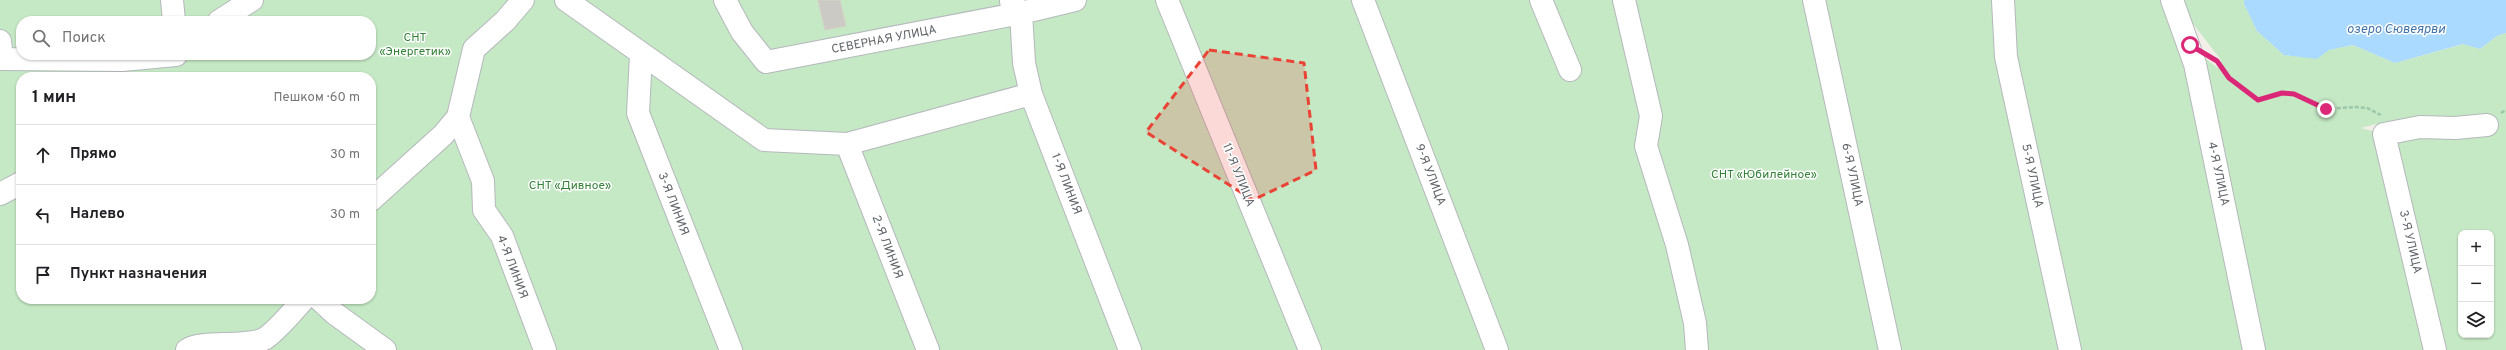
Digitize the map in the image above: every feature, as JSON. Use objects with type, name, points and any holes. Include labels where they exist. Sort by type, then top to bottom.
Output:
[{"type":"street","points":[[172,0],[174,16]]},
{"type":"street","points":[[227,16],[252,0]]},
{"type":"street","points":[[376,195],[443,135],[458,117],[474,49],[505,21],[523,0]]},
{"type":"street","points":[[566,0],[641,55],[764,140],[847,144],[1031,94]]},
{"type":"street","name":"СЕВЕРНАЯ УЛИЦА","points":[[725,0],[742,32],[766,62],[1015,7],[1075,0]]},
{"type":"street","name":"11-Я УЛИЦА","points":[[1167,0],[1310,350]]},
{"type":"street","name":"9-Я УЛИЦА","points":[[1363,0],[1497,350]]},
{"type":"street","points":[[1542,0],[1570,70]]},
{"type":"street","points":[[1624,0],[1651,116],[1646,146],[1677,245],[1695,323],[1697,350]]},
{"type":"street","name":"6-Я УЛИЦА","points":[[1814,0],[1890,350]]},
{"type":"street","name":"5-Я УЛИЦА","points":[[2003,0],[2006,57],[2070,350]]},
{"type":"street","name":"4-Я УЛИЦА","points":[[2172,0],[2190,45],[2254,350]]},
{"type":"street","name":"1-Я ЛИНИЯ","points":[[1015,7],[1024,63],[1031,94],[1130,350]]},
{"type":"street","points":[[1,53],[16,57]]},
{"type":"street","name":"3-Я ЛИНИЯ","points":[[641,55],[638,113],[731,350]]},
{"type":"street","points":[[27,60],[60,69],[122,60]]},
{"type":"street","name":"4-Я ЛИНИЯ","points":[[458,117],[483,181],[484,210],[502,236],[545,350]]},
{"type":"street","points":[[2384,134],[2420,127],[2455,128],[2487,125]]},
{"type":"street","name":"3-Я УЛИЦА","points":[[2384,134],[2435,350]]},
{"type":"street","name":"2-Я ЛИНИЯ","points":[[847,144],[928,350]]},
{"type":"street","points":[[0,194],[16,186]]},
{"type":"street","points":[[187,350],[192,347],[221,346],[264,339],[299,304]]},
{"type":"street","points":[[324,304],[376,346]]},
{"type":"path","points":[[2190,45],[2217,61],[2229,78],[2258,100],[2282,93],[2309,100],[2326,109],[2367,108],[2386,118],[2384,134]]},
{"type":"highlighted area","points":[[1209,50],[1304,63],[1316,170],[1253,200],[1146,132]]},
{"type":"green space","name":"СНТ «Юбилейное»","points":[[0,0],[2172,0],[2198,53],[2218,68],[2221,60],[2191,21],[2181,0],[2244,0],[2244,4],[2257,31],[2284,55],[2317,58],[2329,50],[2353,45],[2395,63],[2464,44],[2480,49],[2497,36],[2506,33],[2506,350],[1133,350],[1025,101],[1127,350],[0,350]],"holes":[[[2376,124],[2409,131],[2384,134],[2361,128]]]},
{"type":"water","name":"озеро Сювеярви","points":[[2244,0],[2506,0],[2506,33],[2497,36],[2480,49],[2463,44],[2395,63],[2353,45],[2329,50],[2317,59],[2284,55],[2257,31],[2244,4]]},
{"type":"building","points":[[818,0],[840,0],[846,26],[825,30]]},
{"type":"route","points":[[2190,45],[2217,61],[2229,78],[2258,100],[2271,98],[2282,93],[2294,94],[2326,109]]},
{"type":"park label","name":"СНТ «Энергетик»","points":[[415,45]]},
{"type":"park label","name":"СНТ «Дивное»","points":[[570,186]]}]
